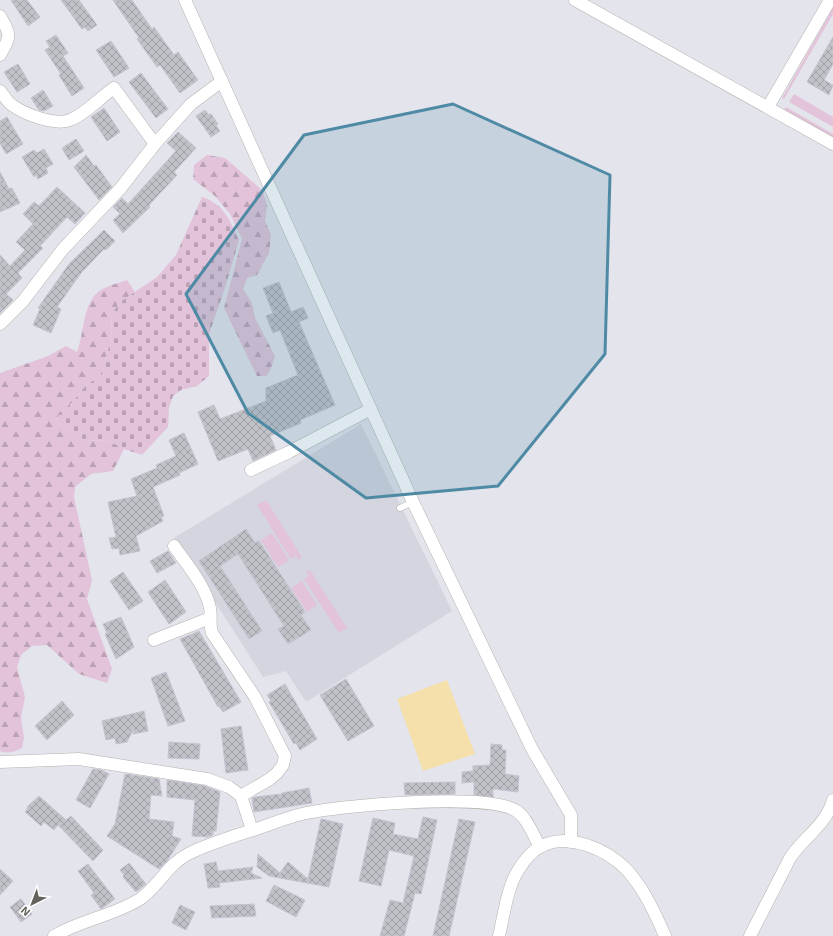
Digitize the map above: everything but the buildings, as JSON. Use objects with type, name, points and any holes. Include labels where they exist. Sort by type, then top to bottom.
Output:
[{"type":"street","points":[[185,0],[413,502],[532,749],[570,815],[571,842]]},
{"type":"street","points":[[575,0],[590,4],[833,144]]},
{"type":"street","points":[[768,107],[830,0]]},
{"type":"street","points":[[0,16],[10,32],[10,39],[0,55]]},
{"type":"street","points":[[0,324],[24,301],[63,249],[120,189],[155,144],[191,104],[222,82]]},
{"type":"street","points":[[0,91],[11,104],[31,114],[49,121],[68,121],[76,117],[114,88],[123,97],[155,144]]},
{"type":"street","points":[[251,470],[371,409]]},
{"type":"street","points":[[174,546],[200,585],[210,609],[209,626],[212,633],[256,697],[285,756],[283,765],[277,774],[241,796]]},
{"type":"street","points":[[154,640],[210,618]]},
{"type":"street","points":[[0,762],[79,760],[117,764],[207,779],[229,788],[241,796],[252,830]]},
{"type":"street","points":[[750,936],[790,858],[798,846],[826,816],[833,800]]},
{"type":"street","points":[[54,936],[71,927],[124,907],[140,899],[174,863],[187,854],[252,830],[312,812],[391,803],[465,802],[494,804],[514,810],[523,817],[540,847]]},
{"type":"street","points":[[499,936],[513,882],[519,869],[540,847],[560,842],[571,842],[591,847],[604,853],[617,861],[627,870],[655,912],[665,936]]},
{"type":"lane","points":[[400,508],[413,502]]},
{"type":"highlighted area","points":[[453,104],[610,175],[605,354],[498,486],[366,498],[248,413],[186,294],[304,135]]},
{"type":"shaded area","points":[[361,424],[452,611],[306,702],[286,671],[263,677],[174,538]]},
{"type":"shaded area","points":[[447,680],[475,754],[423,771],[397,699]]},
{"type":"green space","points":[[833,8],[833,14],[784,99],[782,98]]},
{"type":"green space","points":[[794,94],[833,117],[833,127],[789,102]]},
{"type":"green space","points":[[786,107],[833,134],[833,138],[784,110]]},
{"type":"green space","points":[[207,155],[225,158],[262,190],[267,205],[265,221],[271,235],[269,253],[257,275],[247,278],[243,289],[252,303],[255,318],[275,356],[270,371],[266,376],[257,376],[224,308],[242,239],[230,214],[215,196],[193,179],[194,165]]},
{"type":"green space","points":[[202,197],[210,200],[221,209],[229,219],[239,240],[225,288],[209,334],[209,376],[197,386],[181,390],[173,396],[169,408],[168,427],[142,455],[124,449],[110,441],[85,440],[55,421],[61,412],[73,402],[86,385],[100,377],[112,337],[111,315],[120,302],[157,277],[176,255]]},
{"type":"green space","points":[[127,280],[135,292],[120,302],[111,315],[112,337],[100,377],[86,385],[73,402],[61,412],[55,421],[85,440],[110,441],[124,449],[113,471],[91,474],[75,487],[74,497],[92,580],[87,599],[112,669],[107,683],[79,674],[47,645],[32,646],[21,655],[17,667],[25,697],[21,718],[24,738],[22,748],[17,751],[3,752],[0,751],[0,373],[48,356],[66,346],[77,352],[87,309],[95,295],[107,287]]},
{"type":"green space","points":[[266,500],[302,557],[298,560],[296,556],[291,559],[257,505]]},
{"type":"green space","points":[[272,533],[289,560],[278,567],[261,540]]},
{"type":"green space","points":[[310,570],[347,628],[339,633],[304,579],[309,576],[306,572]]},
{"type":"green space","points":[[302,581],[317,605],[307,612],[291,588]]}]
